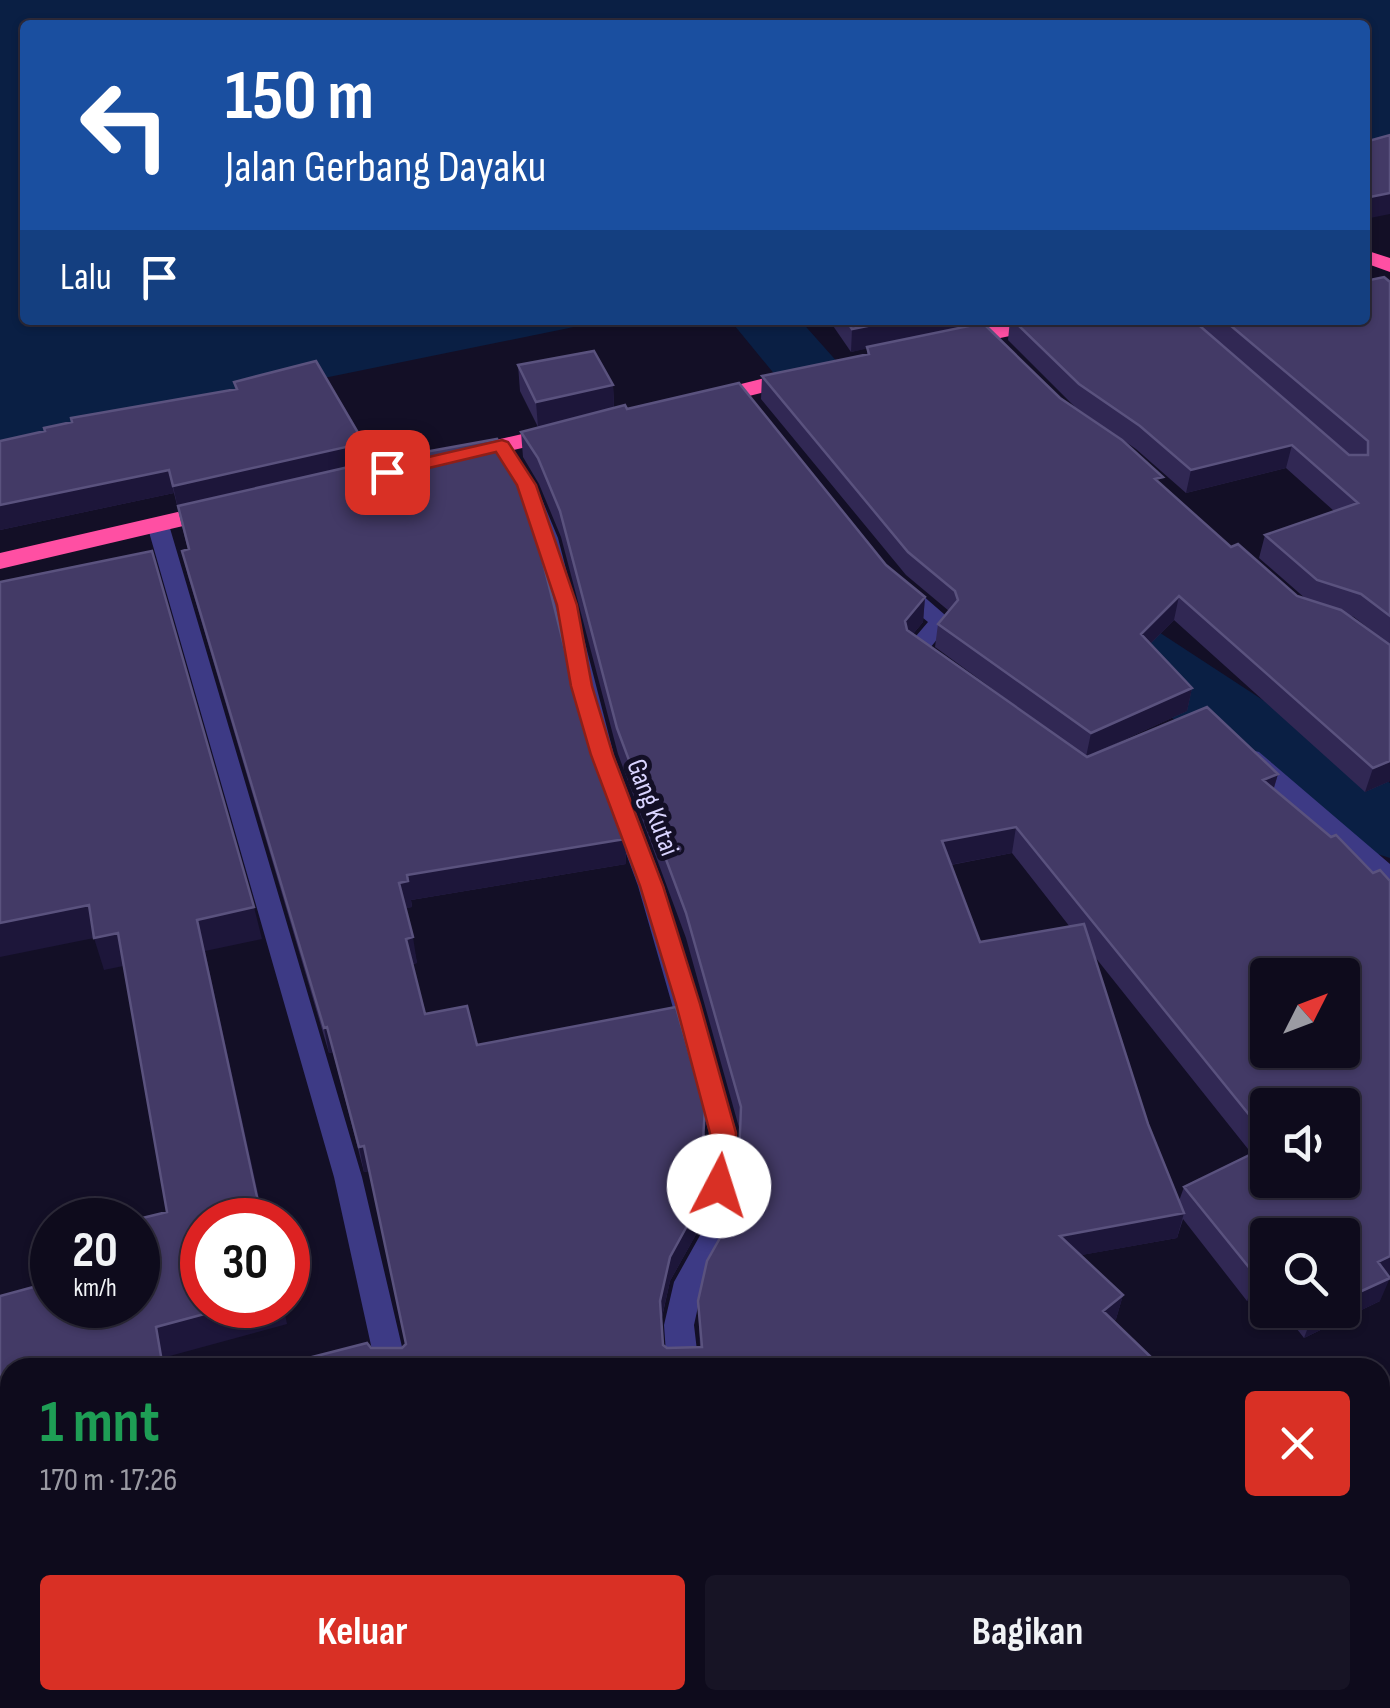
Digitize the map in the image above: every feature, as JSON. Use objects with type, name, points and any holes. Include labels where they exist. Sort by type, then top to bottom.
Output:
[{"type":"highway","points":[[932,346],[992,341],[1039,325]]},
{"type":"highway","points":[[686,404],[752,395],[829,369]]},
{"type":"highway","points":[[444,459],[594,425]]},
{"type":"highway","points":[[0,561],[254,503]]},
{"type":"street","name":"Gang Kutai","points":[[502,446],[526,485],[547,538],[602,755],[652,886],[723,1133],[718,1232],[689,1282],[679,1325],[682,1358]]},
{"type":"street","points":[[158,525],[348,1177],[390,1358]]},
{"type":"street","points":[[883,568],[941,621],[916,649],[946,671]]},
{"type":"street","points":[[1232,742],[1390,878]]},
{"type":"water","points":[[0,0],[1390,0],[1390,137],[1370,142],[1370,20],[20,20],[20,325],[583,325],[0,444]]},
{"type":"building","points":[[1390,135],[1390,193],[1370,197],[1370,141]]},
{"type":"building","points":[[1384,277],[1390,282],[1390,616],[1361,594],[1317,580],[1265,535],[1358,503],[1292,445],[1191,470],[1140,426],[1079,384],[1018,325],[1199,325],[1349,455],[1368,455],[1368,441],[1230,325],[1370,325],[1370,280]]},
{"type":"building","points":[[985,325],[1060,398],[1122,440],[1163,477],[1155,479],[1231,547],[1238,544],[1297,596],[1341,610],[1390,645],[1390,761],[1373,768],[1179,596],[1141,634],[1192,688],[1091,733],[938,624],[958,600],[955,591],[908,552],[762,376],[869,354],[867,347]]},
{"type":"building","points":[[594,351],[613,385],[536,402],[518,365]]},
{"type":"building","points":[[316,361],[364,443],[173,486],[169,470],[0,505],[0,441],[45,431],[44,428],[72,422],[71,418],[237,389],[234,382]]},
{"type":"building","points":[[739,383],[886,565],[925,597],[905,621],[907,630],[1087,757],[1207,707],[1278,774],[1263,780],[1331,837],[1336,835],[1373,873],[1380,870],[1390,881],[1390,1256],[1378,1262],[1390,1278],[1360,1292],[1360,1218],[1250,1218],[1250,1269],[1184,1187],[1250,1155],[1250,1198],[1360,1198],[1360,1088],[1250,1088],[1250,1116],[1016,827],[942,841],[980,942],[1084,924],[1148,1124],[1184,1213],[1060,1236],[1123,1295],[1103,1311],[1152,1358],[308,1358],[367,1343],[371,1348],[402,1348],[406,1344],[364,1146],[359,1147],[327,1027],[324,1028],[182,551],[189,549],[178,506],[375,461],[497,439],[511,462],[531,514],[585,730],[625,839],[407,875],[408,881],[399,883],[413,937],[406,939],[425,1014],[467,1006],[477,1045],[676,1007],[705,1108],[699,1204],[670,1257],[660,1301],[663,1345],[667,1348],[702,1347],[698,1301],[707,1261],[737,1208],[741,1107],[686,913],[617,728],[560,511],[538,458],[521,432],[625,405],[627,409]]},
{"type":"building","points":[[152,551],[254,907],[197,920],[257,1198],[180,1198],[180,1321],[160,1326],[160,1214],[167,1212],[118,933],[94,938],[89,905],[0,923],[0,582]]},
{"type":"building","points":[[30,1288],[30,1328],[156,1328],[161,1358],[0,1358],[0,1296]]},
{"type":"waterway","points":[[768,325],[885,461]]},
{"type":"waterway","points":[[1091,624],[1390,826]]},
{"type":"route","points":[[387,472],[502,446],[526,485],[567,605],[582,686],[602,755],[652,886],[688,1004],[723,1133],[719,1186]]}]
